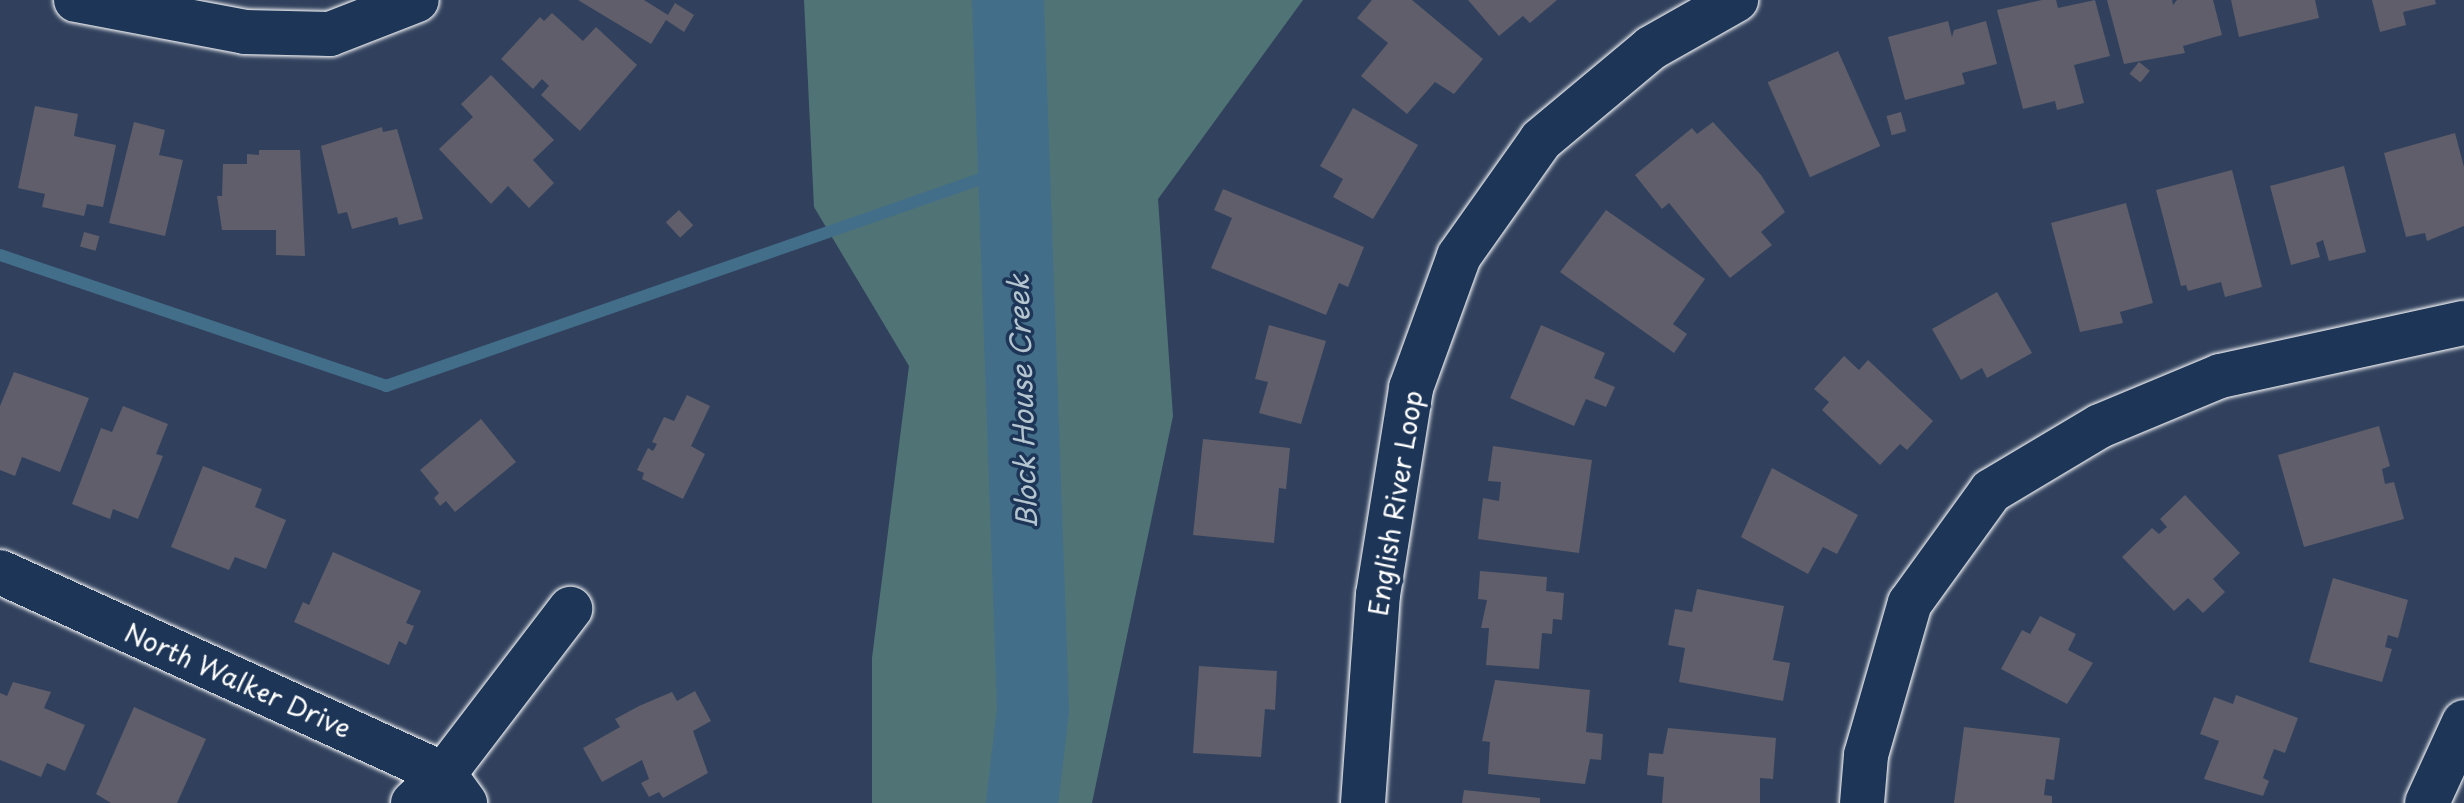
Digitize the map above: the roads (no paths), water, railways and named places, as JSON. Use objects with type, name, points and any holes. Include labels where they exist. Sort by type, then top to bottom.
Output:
[{"type":"street","points":[[76,0],[245,32],[330,34],[396,12],[417,0]]},
{"type":"street","name":"English River Loop","points":[[1363,803],[1378,595],[1411,388],[1459,256],[1541,140],[1651,48],[1736,0]]},
{"type":"street","points":[[1862,803],[1866,755],[1910,603],[1991,491],[2100,426],[2220,376],[2464,323]]},
{"type":"street","name":"North Walker Drive","points":[[0,572],[441,793]]},
{"type":"street","points":[[441,793],[570,609]]},
{"type":"street","points":[[2427,803],[2464,722]]},
{"type":"waterway","name":"Block House Creek","points":[[1008,0],[1033,710],[1022,803]]},
{"type":"waterway","points":[[0,255],[386,386],[1012,168]]}]
